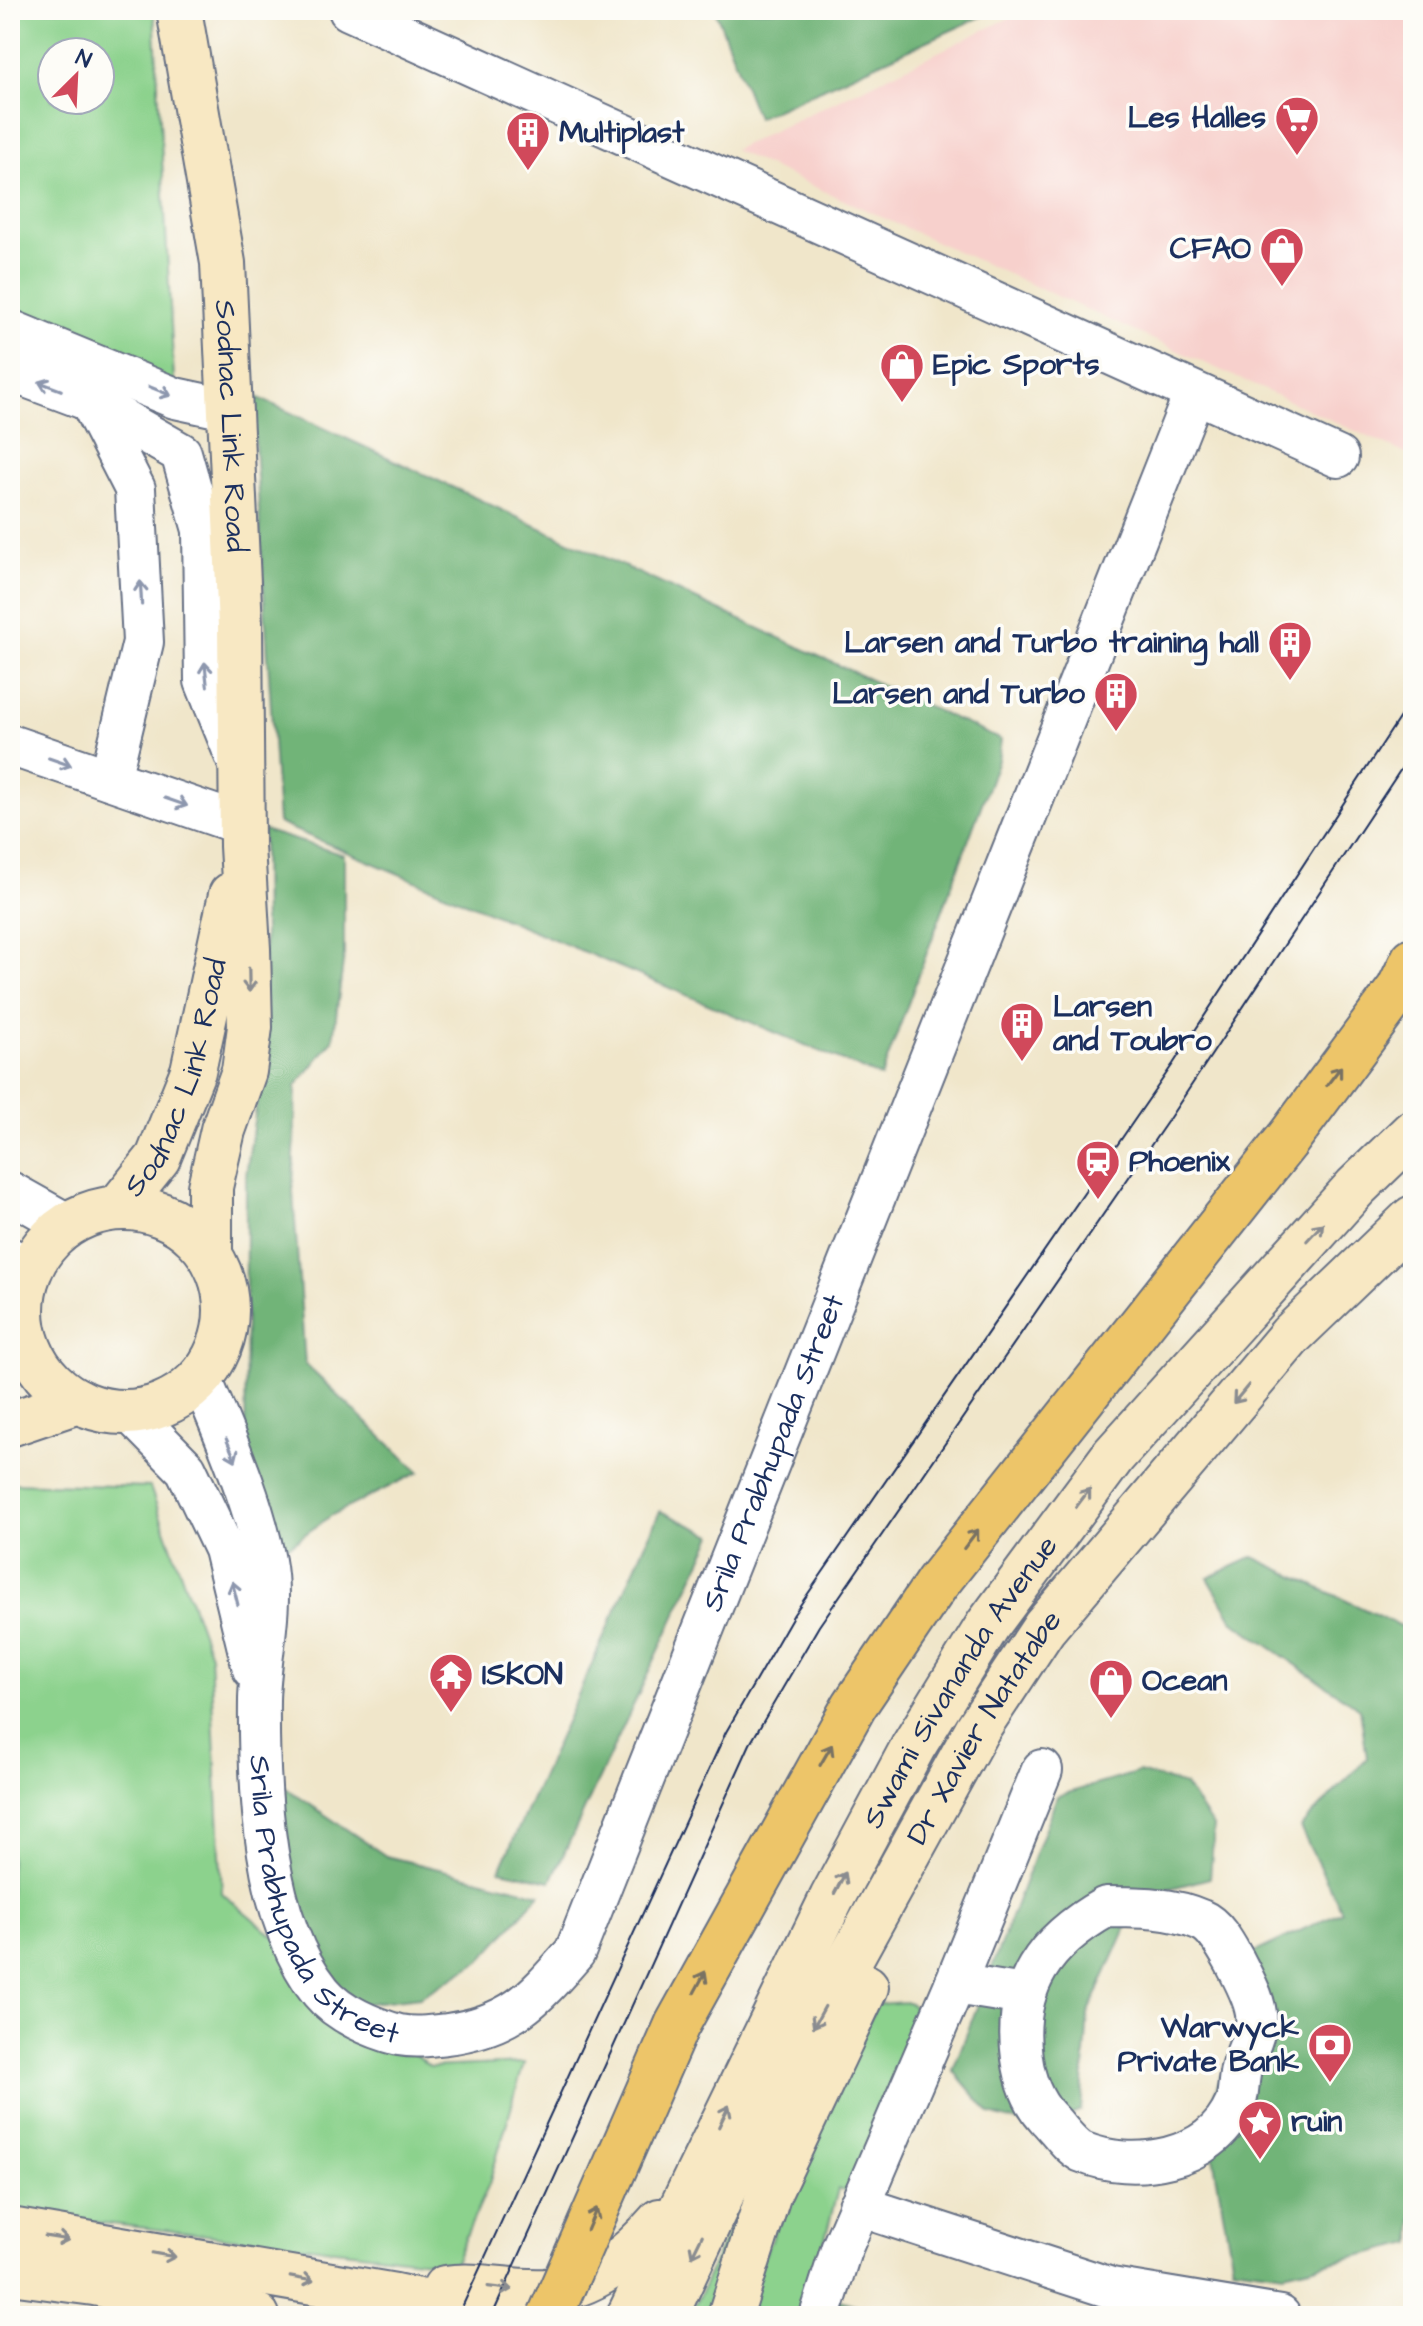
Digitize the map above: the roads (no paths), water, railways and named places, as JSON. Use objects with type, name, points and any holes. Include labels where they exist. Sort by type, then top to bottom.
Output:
[{"type":"highway","points":[[550,2316],[677,2025],[854,1706],[972,1537],[1288,1139],[1399,989],[1413,960]]},
{"type":"main road","name":"Sodnac Link Road","points":[[179,10],[223,263],[231,410],[250,1027],[244,1071],[223,1130],[210,1187],[210,1254]]},
{"type":"main road","name":"Sodnac Link Road","points":[[118,1208],[158,1158],[193,1071],[242,835]]},
{"type":"main road","name":"Swami Sivananda Avenue","points":[[629,2316],[832,1898],[913,1747],[988,1625],[1114,1455],[1356,1187],[1413,1132]]},
{"type":"main road","points":[[118,1208],[145,1209],[170,1219],[192,1233],[210,1254],[222,1278],[226,1305],[224,1331],[216,1356],[201,1378],[180,1396],[156,1408],[130,1412],[103,1410],[78,1401],[56,1386],[38,1366],[26,1342],[16,1298],[32,1264],[47,1242],[67,1224],[91,1212],[118,1208]]},
{"type":"main road","name":"Dr Xavier Natatabe","points":[[665,2316],[729,2179],[978,1728],[1044,1628],[1281,1347],[1413,1218]]},
{"type":"main road","points":[[10,1424],[78,1401]]},
{"type":"main road","points":[[730,2316],[769,2193],[904,1904],[978,1728]]},
{"type":"main road","points":[[395,2296],[473,2284],[546,2291],[589,2280],[620,2262],[690,2186]]},
{"type":"main road","points":[[10,2230],[395,2296],[490,2316]]},
{"type":"main road","points":[[10,2272],[94,2283],[257,2316]]},
{"type":"street","points":[[349,10],[1338,457]]},
{"type":"street","points":[[10,330],[175,398],[231,410]]},
{"type":"street","points":[[10,371],[90,401],[181,453],[203,530],[205,681],[242,773]]},
{"type":"street","name":"Srila Prabhupada Street","points":[[259,1696],[262,1803],[280,1907],[297,1953],[322,1994],[371,2028],[413,2038],[467,2031],[501,2022],[539,1992],[575,1952],[1194,394]]},
{"type":"street","points":[[90,401],[135,489],[143,642],[110,779]]},
{"type":"street","points":[[157,439],[231,410]]},
{"type":"street","points":[[10,745],[110,779],[242,835]]},
{"type":"street","points":[[10,1192],[67,1224]]},
{"type":"street","points":[[201,1378],[238,1468],[266,1562],[269,1630],[259,1696]]},
{"type":"street","points":[[130,1412],[186,1469],[224,1549],[259,1696]]},
{"type":"street","points":[[820,2316],[841,2250],[955,1984],[1042,1770]]},
{"type":"street","points":[[1106,1907],[1153,1907],[1204,1920],[1226,1945],[1247,1985],[1257,2021],[1240,2071],[1235,2105],[1209,2138],[1180,2155],[1122,2163],[1079,2151],[1040,2109],[1025,2075],[1019,2032],[1024,1995],[1040,1962],[1073,1925],[1106,1907]]},
{"type":"street","points":[[955,1984],[1024,1995]]},
{"type":"street","points":[[859,2206],[1111,2288],[1280,2316]]},
{"type":"tram line","points":[[458,2316],[726,1732],[794,1614],[1173,1064],[1413,697]]},
{"type":"tram line","points":[[492,2316],[750,1744],[819,1626],[1167,1122],[1413,751]]},
{"type":"place","name":"Les Halles","points":[[1297,157]]},
{"type":"place","name":"Multiplast","points":[[528,172]]},
{"type":"place","name":"CFAO","points":[[1282,288]]},
{"type":"place","name":"Epic Sports","points":[[902,404]]},
{"type":"place","name":"Larsen and Turbo training hall","points":[[1290,682]]},
{"type":"place","name":"Larsen and Turbo","points":[[1116,733]]},
{"type":"place","name":"Larsen and Toubro","points":[[1022,1063]]},
{"type":"place","name":"Phoenix","points":[[1098,1201]]},
{"type":"place","name":"ISKON","points":[[451,1714]]},
{"type":"place","name":"Ocean","points":[[1111,1720]]},
{"type":"place","name":"Warwyck Private Bank","points":[[1330,2084]]},
{"type":"place","name":"ruin","points":[[1260,2161]]}]
